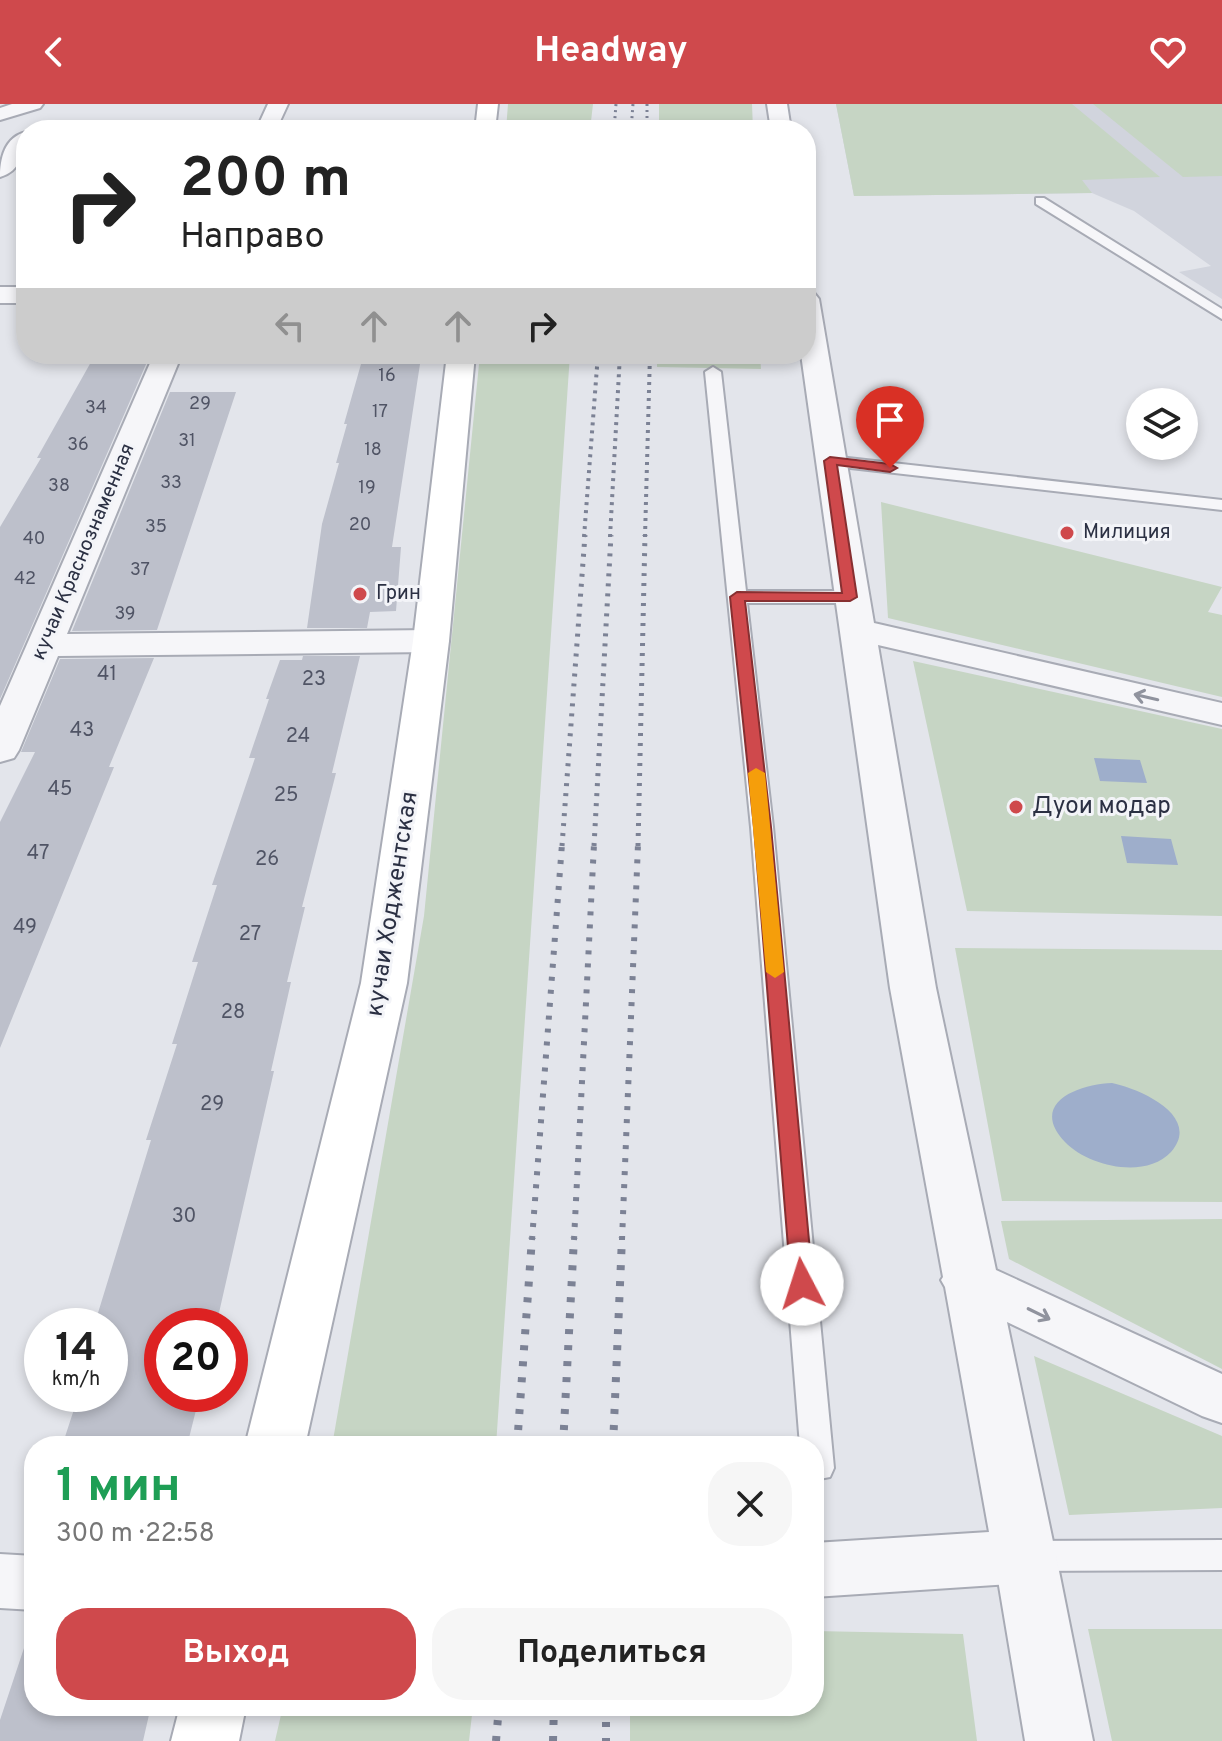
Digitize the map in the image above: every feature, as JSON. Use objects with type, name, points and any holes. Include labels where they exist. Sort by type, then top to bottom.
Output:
[{"type":"main road","name":"кучаи Ходжентская","points":[[277,1436],[384,983],[431,641],[460,364]]},
{"type":"main road","points":[[205,1741],[211,1716]]},
{"type":"street","points":[[0,114],[33,104]]},
{"type":"street","points":[[40,120],[53,104]]},
{"type":"street","points":[[0,170],[16,150]]},
{"type":"street","name":"кучаи Краснознаменная","points":[[0,750],[8,713],[45,645],[164,364]]},
{"type":"street","points":[[816,364],[913,988],[1059,1741]]},
{"type":"street","points":[[854,614],[1222,714]]},
{"type":"street","points":[[45,645],[431,641]]},
{"type":"street","points":[[968,1280],[1222,1400]]},
{"type":"street","points":[[824,1569],[1025,1556]]},
{"type":"street","points":[[0,1581],[24,1582]]},
{"type":"lane","points":[[1040,201],[1222,315]]},
{"type":"lane","points":[[713,372],[762,827],[815,1436]]},
{"type":"lane","points":[[830,461],[1222,505]]},
{"type":"lane","points":[[737,597],[854,614]]},
{"type":"lane","points":[[1025,1556],[1222,1555]]},
{"type":"shaded area","points":[[836,104],[1222,104],[1222,299],[1179,272],[1211,266],[1134,211],[1092,193],[854,196]]},
{"type":"green space","points":[[508,104],[593,104],[591,120],[507,120]]},
{"type":"green space","points":[[659,104],[752,104],[753,120],[659,120]]},
{"type":"green space","points":[[836,104],[1072,104],[1160,177],[1082,180],[1092,193],[854,196]]},
{"type":"green space","points":[[1093,104],[1222,104],[1222,176],[1183,177]]},
{"type":"green space","points":[[479,364],[569,364],[497,1436],[334,1436],[424,916]]},
{"type":"green space","points":[[657,364],[761,364],[761,369],[657,367]]},
{"type":"green space","points":[[881,502],[1222,587],[1208,612],[1222,615],[1222,697],[888,618]]},
{"type":"green space","points":[[913,661],[1222,729],[1222,916],[967,911]]},
{"type":"green space","points":[[955,948],[1222,950],[1222,1202],[1002,1201]]},
{"type":"green space","points":[[1222,1219],[1222,1369],[1009,1259],[1001,1221]]},
{"type":"green space","points":[[1034,1356],[1222,1436],[1222,1508],[1069,1515]]},
{"type":"green space","points":[[1088,1629],[1222,1629],[1222,1741],[1112,1741]]},
{"type":"green space","points":[[824,1631],[963,1634],[977,1741],[630,1741],[630,1716],[824,1716]]},
{"type":"green space","points":[[281,1716],[472,1716],[469,1741],[275,1741]]},
{"type":"water","points":[[1094,758],[1140,760],[1147,783],[1100,781]]},
{"type":"water","points":[[1121,836],[1171,839],[1178,865],[1127,863]]},
{"type":"water","points":[[1112,1083],[1150,1097],[1173,1115],[1179,1126],[1179,1139],[1171,1152],[1160,1161],[1132,1167],[1102,1163],[1075,1150],[1055,1128],[1052,1116],[1062,1098],[1086,1087]]},
{"type":"building","points":[[90,364],[146,364],[0,699],[0,527],[41,458],[37,458]]},
{"type":"building","points":[[361,364],[420,364],[392,547],[401,547],[396,611],[370,612],[367,628],[307,628],[322,524]]},
{"type":"building","points":[[170,392],[236,392],[157,630],[72,631]]},
{"type":"building","points":[[303,656],[360,656],[332,773],[336,773],[302,907],[305,907],[287,982],[291,982],[271,1071],[274,1071],[220,1308],[144,1308],[144,1412],[196,1412],[190,1436],[65,1436],[73,1412],[128,1412],[128,1308],[100,1308],[151,1140],[146,1140],[177,1044],[172,1044],[198,962],[192,962],[217,885],[212,885],[255,758],[249,758],[280,660],[302,660]]},
{"type":"building","points":[[154,658],[109,767],[114,767],[0,1048],[0,822],[35,752],[21,752],[60,659]]},
{"type":"building","points":[[24,1648],[24,1716],[149,1716],[143,1741],[0,1741],[0,1720]]},
{"type":"railway","points":[[615,120],[616,104]]},
{"type":"railway","points":[[632,120],[633,104]]},
{"type":"railway","points":[[647,104],[647,120]]},
{"type":"railway","points":[[584,537],[597,364]]},
{"type":"railway","points":[[610,537],[619,364]]},
{"type":"railway","points":[[645,537],[650,364]]},
{"type":"railway","points":[[562,846],[585,535]]},
{"type":"railway","points":[[594,846],[611,535]]},
{"type":"railway","points":[[638,846],[645,535]]},
{"type":"railway","points":[[532,1240],[562,844]]},
{"type":"railway","points":[[574,1240],[594,844]]},
{"type":"railway","points":[[622,1240],[638,844]]},
{"type":"railway","points":[[518,1436],[532,1238]]},
{"type":"railway","points":[[564,1436],[574,1238]]},
{"type":"railway","points":[[613,1436],[622,1238]]},
{"type":"railway","points":[[496,1741],[498,1716]]},
{"type":"railway","points":[[553,1741],[554,1716]]},
{"type":"railway","points":[[606,1716],[606,1741]]},
{"type":"slow traffic","points":[[756,773],[775,972]]},
{"type":"place","name":"Милиция","points":[[1067,533]]},
{"type":"place","name":"Грин","points":[[360,594]]},
{"type":"place","name":"Дуои модар","points":[[1016,807]]},
{"type":"route","points":[[802,1284],[762,827],[737,597],[850,597],[830,461],[890,468]]}]
